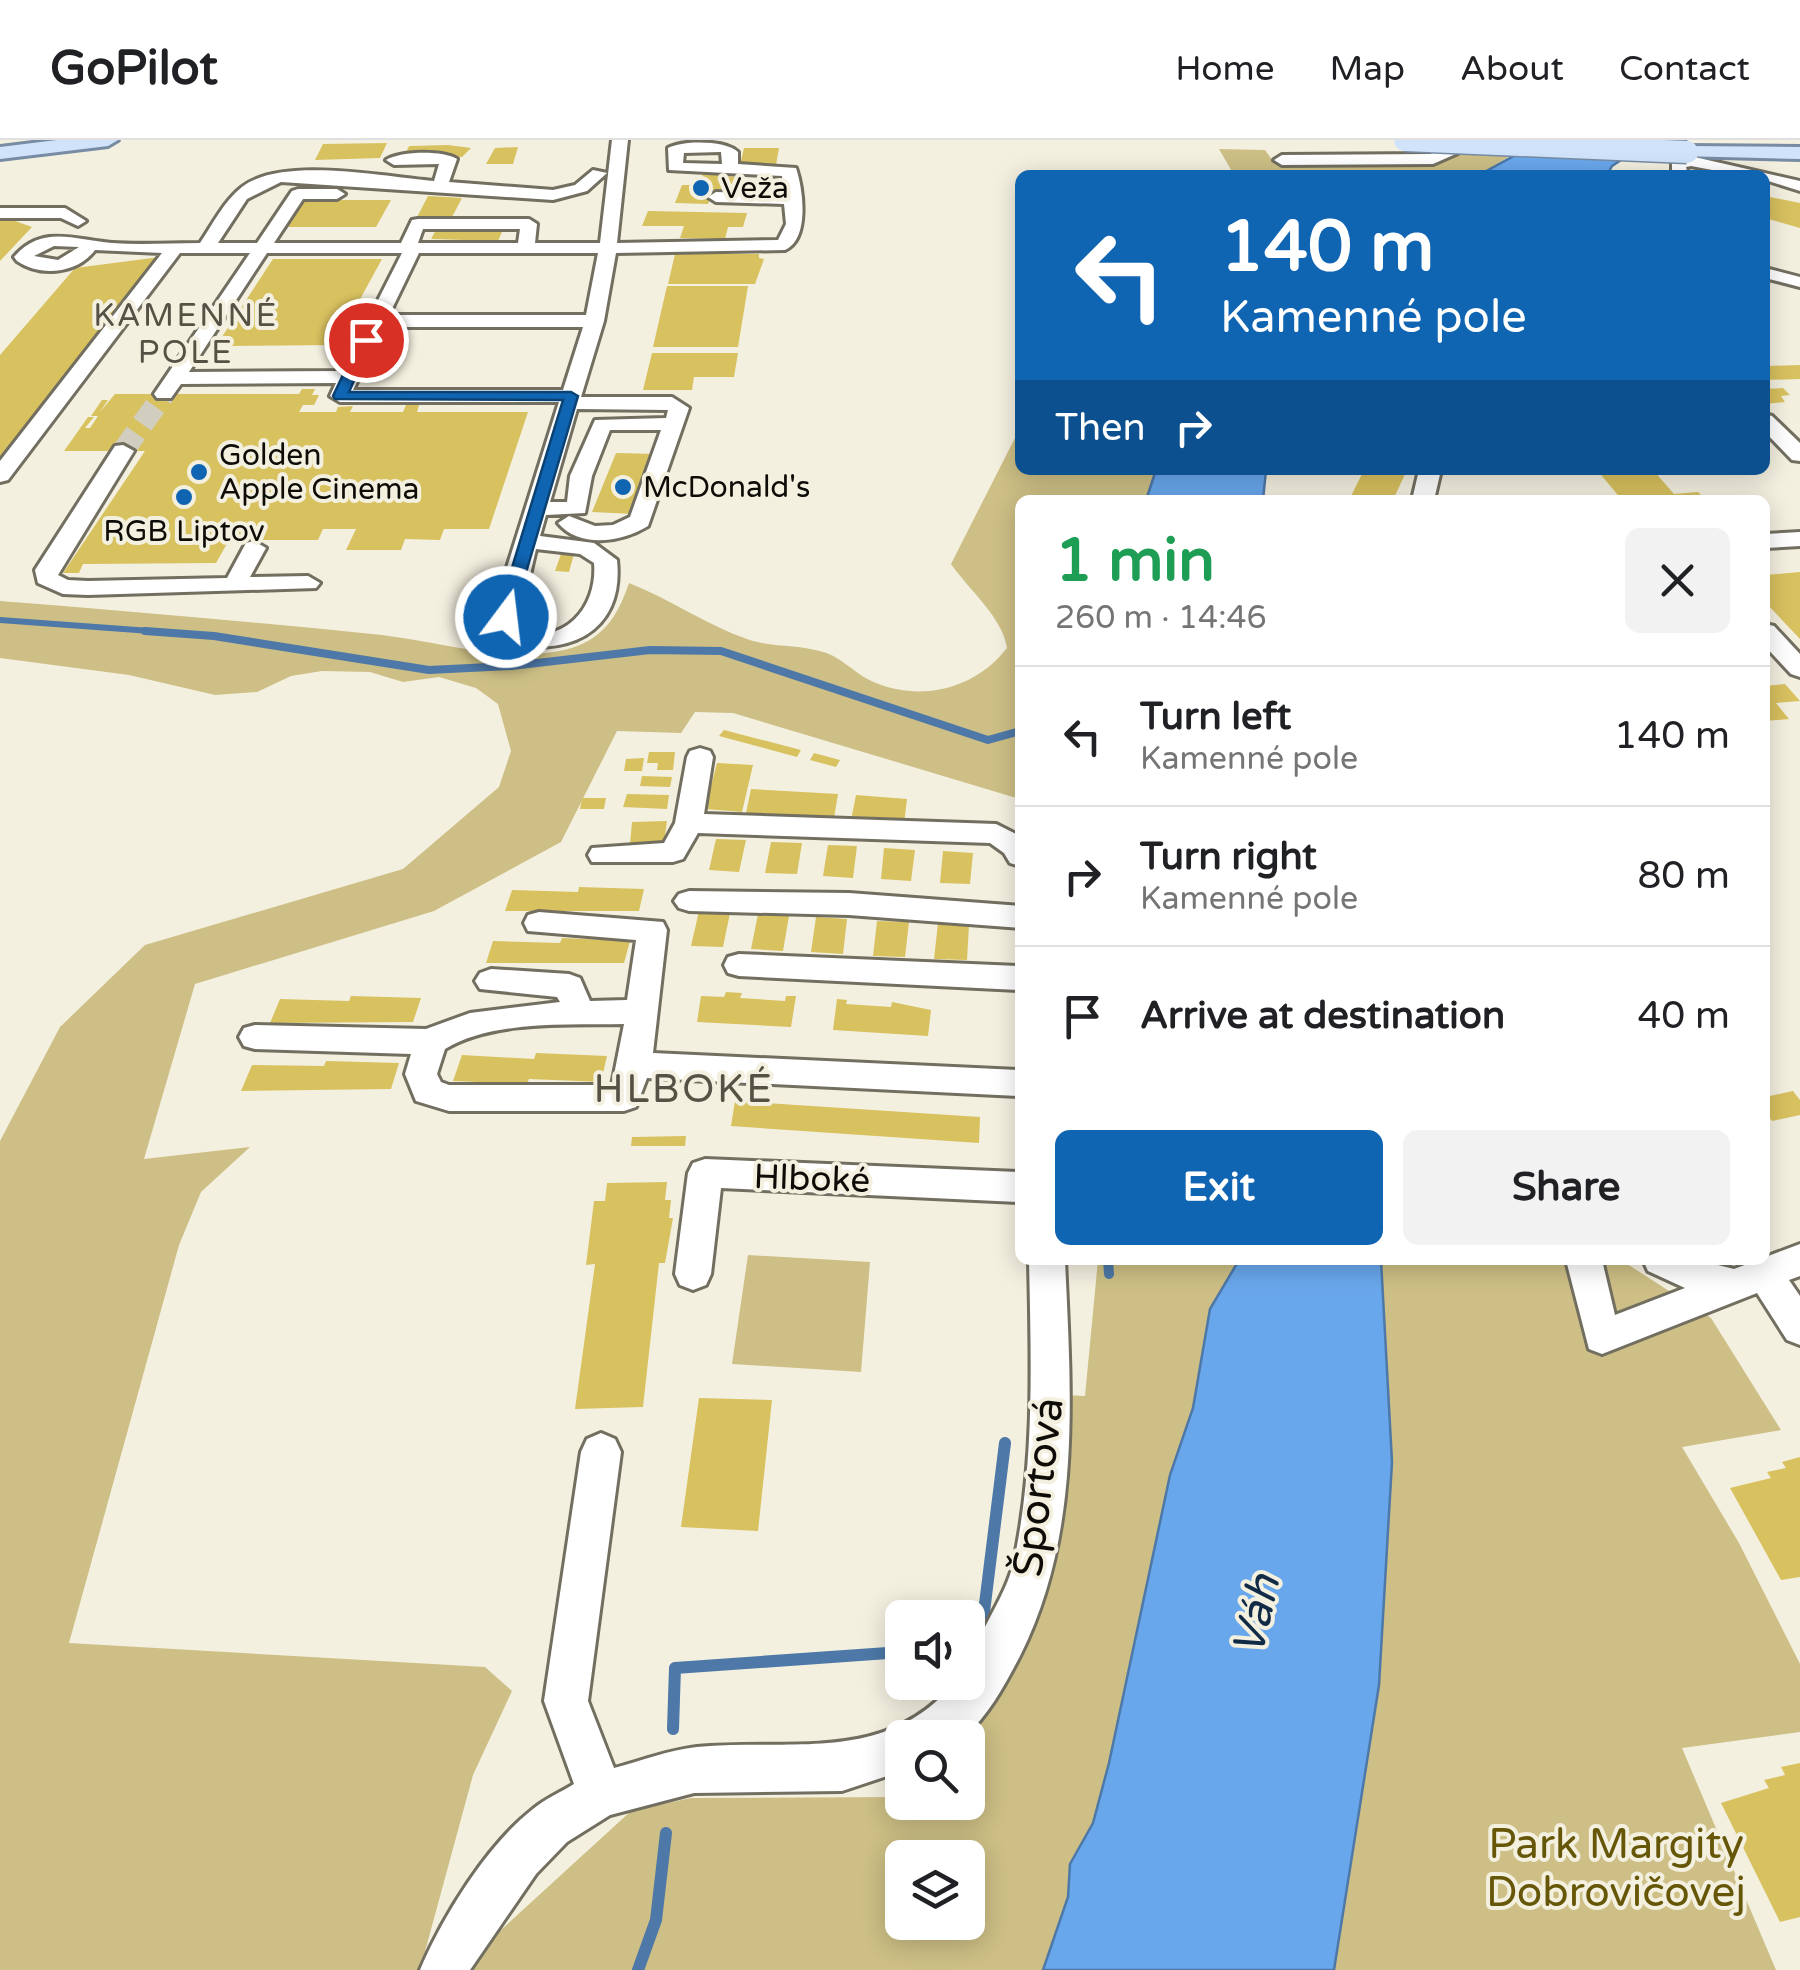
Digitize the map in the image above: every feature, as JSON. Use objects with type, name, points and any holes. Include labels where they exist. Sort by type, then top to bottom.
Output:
[{"type":"main road","points":[[0,153],[108,140]]},
{"type":"main road","points":[[1405,140],[1800,153]]},
{"type":"main road","points":[[1717,152],[1800,163]]},
{"type":"street","points":[[602,140],[599,235],[605,248]]},
{"type":"street","points":[[527,541],[586,548],[606,560],[602,602],[591,621],[576,633],[538,641],[506,634],[506,617],[527,541],[545,510],[570,400],[595,322],[618,190],[620,140]]},
{"type":"street","points":[[1282,160],[1433,159],[1452,150]]},
{"type":"street","points":[[394,160],[449,159],[439,188]]},
{"type":"street","points":[[1679,170],[1678,165],[1690,161],[1738,170]]},
{"type":"street","points":[[295,237],[412,248],[776,248],[789,240],[794,224],[790,172],[730,168]]},
{"type":"street","points":[[205,249],[242,194],[266,179],[301,176],[439,188],[526,201],[570,192],[598,173]]},
{"type":"street","points":[[1770,177],[1800,186]]},
{"type":"street","points":[[337,194],[298,194],[169,386],[348,377]]},
{"type":"street","points":[[169,249],[82,236],[54,240],[28,250],[23,256],[35,265],[169,249],[261,249],[394,236],[414,196]]},
{"type":"street","points":[[716,197],[792,199]]},
{"type":"street","points":[[0,213],[66,212],[82,236],[81,258],[69,262]]},
{"type":"street","points":[[412,248],[340,396],[672,403],[679,408],[643,516],[634,525],[613,532],[584,532],[545,510]]},
{"type":"street","points":[[0,475],[169,249]]},
{"type":"street","points":[[1770,275],[1800,282]]},
{"type":"street","points":[[374,320],[595,322]]},
{"type":"street","points":[[545,510],[577,508],[582,476],[602,424],[674,424]]},
{"type":"street","points":[[1770,425],[1800,455]]},
{"type":"street","points":[[123,451],[47,570],[46,578],[63,587],[88,588],[308,583]]},
{"type":"street","points":[[1770,541],[1800,539]]},
{"type":"street","points":[[235,584],[254,548]]},
{"type":"street","points":[[1770,637],[1800,669]]},
{"type":"street","points":[[602,854],[673,852],[689,823],[700,757]]},
{"type":"street","points":[[689,823],[996,834],[1015,846]]},
{"type":"street","points":[[689,901],[849,904],[1015,917]]},
{"type":"street","points":[[538,923],[652,930],[642,1012],[635,1065],[624,1098],[449,1098],[428,1092],[421,1074],[430,1042],[439,1034],[579,1012],[642,1012]]},
{"type":"street","points":[[739,966],[1015,978]]},
{"type":"street","points":[[491,981],[568,986],[579,1012]]},
{"type":"street","points":[[255,1037],[430,1042]]},
{"type":"street","points":[[635,1065],[1015,1083]]},
{"type":"street","name":"Hlboké","points":[[693,1274],[706,1173],[1015,1186]]},
{"type":"street","points":[[1585,1265],[1602,1338],[1800,1260]]},
{"type":"street","name":"Športová","points":[[946,1720],[977,1695],[1023,1603],[1031,1572],[1044,1496],[1051,1364],[1047,1265]]},
{"type":"street","points":[[1672,1265],[1693,1275],[1749,1280],[1800,1328]]},
{"type":"street","points":[[601,1452],[566,1701],[601,1794]]},
{"type":"street","points":[[445,1970],[458,1942],[518,1857],[550,1825],[601,1794],[694,1770],[842,1768],[885,1754]]},
{"type":"green space","points":[[1410,148],[1515,153],[1486,170],[1231,170],[1219,149],[1265,150],[1275,164],[1406,163]]},
{"type":"green space","points":[[1015,438],[1015,475],[1154,475],[1148,495],[1015,495],[1015,798],[733,713],[695,712],[681,733],[617,731],[561,842],[434,911],[195,984],[144,1159],[250,1147],[201,1192],[179,1245],[69,1643],[485,1667],[512,1691],[473,1775],[420,1970],[0,1970],[0,1141],[60,1027],[145,945],[403,869],[499,787],[511,751],[498,704],[476,688],[439,677],[403,682],[370,672],[322,671],[291,676],[257,692],[215,695],[129,675],[0,658],[0,601],[382,635],[519,654],[564,650],[588,641],[613,617],[629,583],[747,639],[823,652],[876,683],[894,689],[930,691],[965,682],[1007,648],[992,615],[951,564]]},
{"type":"green space","points":[[748,1255],[870,1262],[861,1372],[732,1364]]},
{"type":"green space","points":[[1098,1265],[1236,1265],[1210,1309],[1193,1408],[1170,1475],[1109,1763],[1093,1823],[1070,1864],[1068,1897],[1043,1970],[469,1970],[478,1951],[631,1811],[691,1798],[885,1797],[885,1820],[985,1820],[985,1720],[917,1720],[944,1700],[985,1700],[985,1649],[1006,1609],[1030,1506],[1043,1394],[1085,1396]]},
{"type":"green space","name":"Park Margity Dobrovičovej","points":[[1381,1265],[1629,1265],[1711,1318],[1781,1430],[1682,1447],[1739,1543],[1800,1664],[1800,1732],[1682,1748],[1776,1970],[1334,1970],[1379,1685],[1392,1462]]},
{"type":"water","points":[[1543,140],[1624,158],[1610,170],[1488,170]]},
{"type":"water","points":[[1154,475],[1266,475],[1264,495],[1148,495]]},
{"type":"water","name":"Váh","points":[[1236,1265],[1381,1265],[1392,1462],[1379,1685],[1334,1970],[1043,1970],[1068,1897],[1070,1864],[1093,1823],[1109,1763],[1170,1475],[1193,1408],[1210,1309]]},
{"type":"building","points":[[387,143],[380,158],[315,160],[323,144]]},
{"type":"building","points":[[409,146],[471,148],[462,157],[405,155]]},
{"type":"building","points":[[518,147],[513,164],[486,164],[495,148]]},
{"type":"building","points":[[744,148],[779,148],[776,165],[740,165]]},
{"type":"building","name":"Veža","points":[[705,173],[725,173],[724,176],[742,177],[739,187],[713,190],[708,204],[675,203],[682,185],[691,185]]},
{"type":"building","points":[[428,196],[462,198],[451,219],[416,219]]},
{"type":"building","points":[[1770,197],[1800,203],[1800,228],[1770,219]]},
{"type":"building","points":[[304,200],[391,200],[376,227],[287,227]]},
{"type":"building","points":[[648,211],[747,213],[743,227],[728,227],[725,239],[680,238],[684,226],[642,226]]},
{"type":"building","points":[[0,221],[32,227],[0,261]]},
{"type":"building","points":[[505,225],[498,241],[431,239],[437,228]]},
{"type":"building","points":[[675,254],[759,254],[764,259],[755,284],[668,284]]},
{"type":"building","points":[[160,257],[0,459],[0,355],[75,268]]},
{"type":"building","points":[[273,259],[382,259],[335,345],[216,346]]},
{"type":"building","points":[[667,286],[748,286],[738,347],[653,347]]},
{"type":"building","points":[[652,353],[738,353],[734,377],[694,377],[692,390],[643,390]]},
{"type":"building","points":[[1800,365],[1800,379],[1770,380],[1770,366]]},
{"type":"building","points":[[1783,388],[1790,395],[1781,396],[1785,402],[1770,404],[1770,389]]},
{"type":"building","points":[[302,389],[315,389],[312,395],[319,395],[314,405],[303,405],[299,412],[336,412],[338,407],[353,406],[350,412],[403,412],[406,405],[419,405],[417,412],[528,412],[489,529],[444,529],[440,540],[405,539],[401,550],[346,550],[356,529],[323,529],[318,540],[229,540],[216,563],[83,564],[79,573],[63,573],[145,451],[64,451],[88,417],[94,417],[85,428],[90,428],[98,416],[91,416],[102,400],[108,400],[100,412],[115,394],[299,394]]},
{"type":"building","name":"McDonald's","points":[[616,453],[657,454],[634,514],[592,512]]},
{"type":"building","points":[[1362,475],[1405,475],[1395,495],[1352,495]]},
{"type":"building","points":[[1601,475],[1657,475],[1674,494],[1701,495],[1618,495]]},
{"type":"building","points":[[561,554],[574,554],[569,572],[555,571]]},
{"type":"building","points":[[1800,572],[1800,639],[1770,607],[1770,575]]},
{"type":"building","points":[[1785,684],[1800,701],[1776,703],[1789,719],[1770,721],[1770,686]]},
{"type":"building","points":[[724,730],[801,750],[797,757],[719,736]]},
{"type":"building","points":[[649,752],[675,752],[673,770],[657,770],[658,763],[647,763]]},
{"type":"building","points":[[814,753],[840,760],[836,767],[810,760]]},
{"type":"building","points":[[644,758],[642,771],[624,771],[626,759]]},
{"type":"building","points":[[717,763],[753,765],[742,812],[705,809]]},
{"type":"building","points":[[642,776],[672,777],[670,787],[640,786]]},
{"type":"building","points":[[751,789],[838,794],[834,818],[746,813]]},
{"type":"building","points":[[627,794],[669,795],[667,809],[623,807]]},
{"type":"building","points":[[856,795],[907,799],[904,824],[851,820]]},
{"type":"building","points":[[582,798],[606,798],[604,809],[580,809]]},
{"type":"building","points":[[667,821],[664,843],[630,844],[632,822]]},
{"type":"building","points":[[716,839],[746,840],[739,872],[709,870]]},
{"type":"building","points":[[771,842],[802,843],[797,874],[765,873]]},
{"type":"building","points":[[828,845],[857,846],[853,878],[823,876]]},
{"type":"building","points":[[884,848],[915,850],[911,881],[881,879]]},
{"type":"building","points":[[943,851],[973,853],[970,884],[940,883]]},
{"type":"building","points":[[579,887],[644,889],[639,911],[505,911],[512,890],[578,892]]},
{"type":"building","points":[[699,911],[730,913],[723,947],[691,946]]},
{"type":"building","points":[[758,914],[789,916],[783,951],[751,949]]},
{"type":"building","points":[[816,917],[847,919],[843,954],[811,952]]},
{"type":"building","points":[[877,921],[909,922],[905,957],[873,956]]},
{"type":"building","points":[[938,923],[969,925],[967,960],[934,959]]},
{"type":"building","points":[[562,938],[630,941],[624,963],[486,963],[493,941],[560,943]]},
{"type":"building","points":[[726,992],[742,993],[740,998],[785,1001],[786,996],[796,996],[791,1027],[697,1022],[701,996],[724,997]]},
{"type":"building","points":[[351,996],[421,998],[413,1022],[270,1023],[280,999],[349,1001]]},
{"type":"building","points":[[837,999],[847,1000],[846,1004],[891,1007],[892,1002],[931,1010],[928,1036],[833,1030]]},
{"type":"building","points":[[536,1053],[607,1056],[601,1082],[453,1081],[462,1055],[534,1059]]},
{"type":"building","points":[[326,1061],[399,1063],[391,1089],[241,1091],[252,1065],[324,1066]]},
{"type":"building","points":[[1793,1091],[1800,1100],[1800,1115],[1772,1121],[1770,1096]]},
{"type":"building","points":[[735,1101],[980,1117],[979,1143],[731,1126]]},
{"type":"building","points":[[686,1136],[685,1146],[631,1146],[632,1137]]},
{"type":"building","points":[[667,1182],[665,1200],[671,1200],[669,1218],[673,1218],[665,1263],[659,1263],[643,1407],[575,1409],[595,1264],[586,1265],[594,1201],[605,1201],[607,1183]]},
{"type":"building","points":[[699,1398],[772,1400],[758,1531],[681,1527]]},
{"type":"building","points":[[1800,1457],[1800,1577],[1781,1580],[1730,1488],[1771,1478],[1767,1472],[1786,1468],[1782,1462]]},
{"type":"building","points":[[1800,1763],[1800,1917],[1780,1922],[1721,1803],[1769,1788],[1764,1780],[1785,1775],[1781,1767]]},
{"type":"waterway","points":[[0,620],[178,633]]},
{"type":"waterway","points":[[145,631],[214,636],[429,670],[511,666],[650,650],[721,651],[988,740],[1015,732]]},
{"type":"waterway","points":[[1108,1265],[1109,1274]]},
{"type":"waterway","points":[[985,1604],[1005,1443]]},
{"type":"waterway","points":[[673,1729],[675,1668],[885,1653]]},
{"type":"waterway","points":[[638,1970],[656,1920],[666,1833]]},
{"type":"tunnel","points":[[123,451],[164,394]]},
{"type":"place","name":"Veža","points":[[701,188]]},
{"type":"place","name":"Golden Apple Cinema","points":[[199,472]]},
{"type":"place","name":"McDonald's","points":[[623,487]]},
{"type":"place","name":"RGB Liptov","points":[[184,497]]},
{"type":"district","name":"KAMENNÉ POLE","points":[[186,334]]},
{"type":"district","name":"HLBOKÉ","points":[[684,1088]]},
{"type":"route","points":[[366,340],[340,396],[571,396],[506,617]]}]
